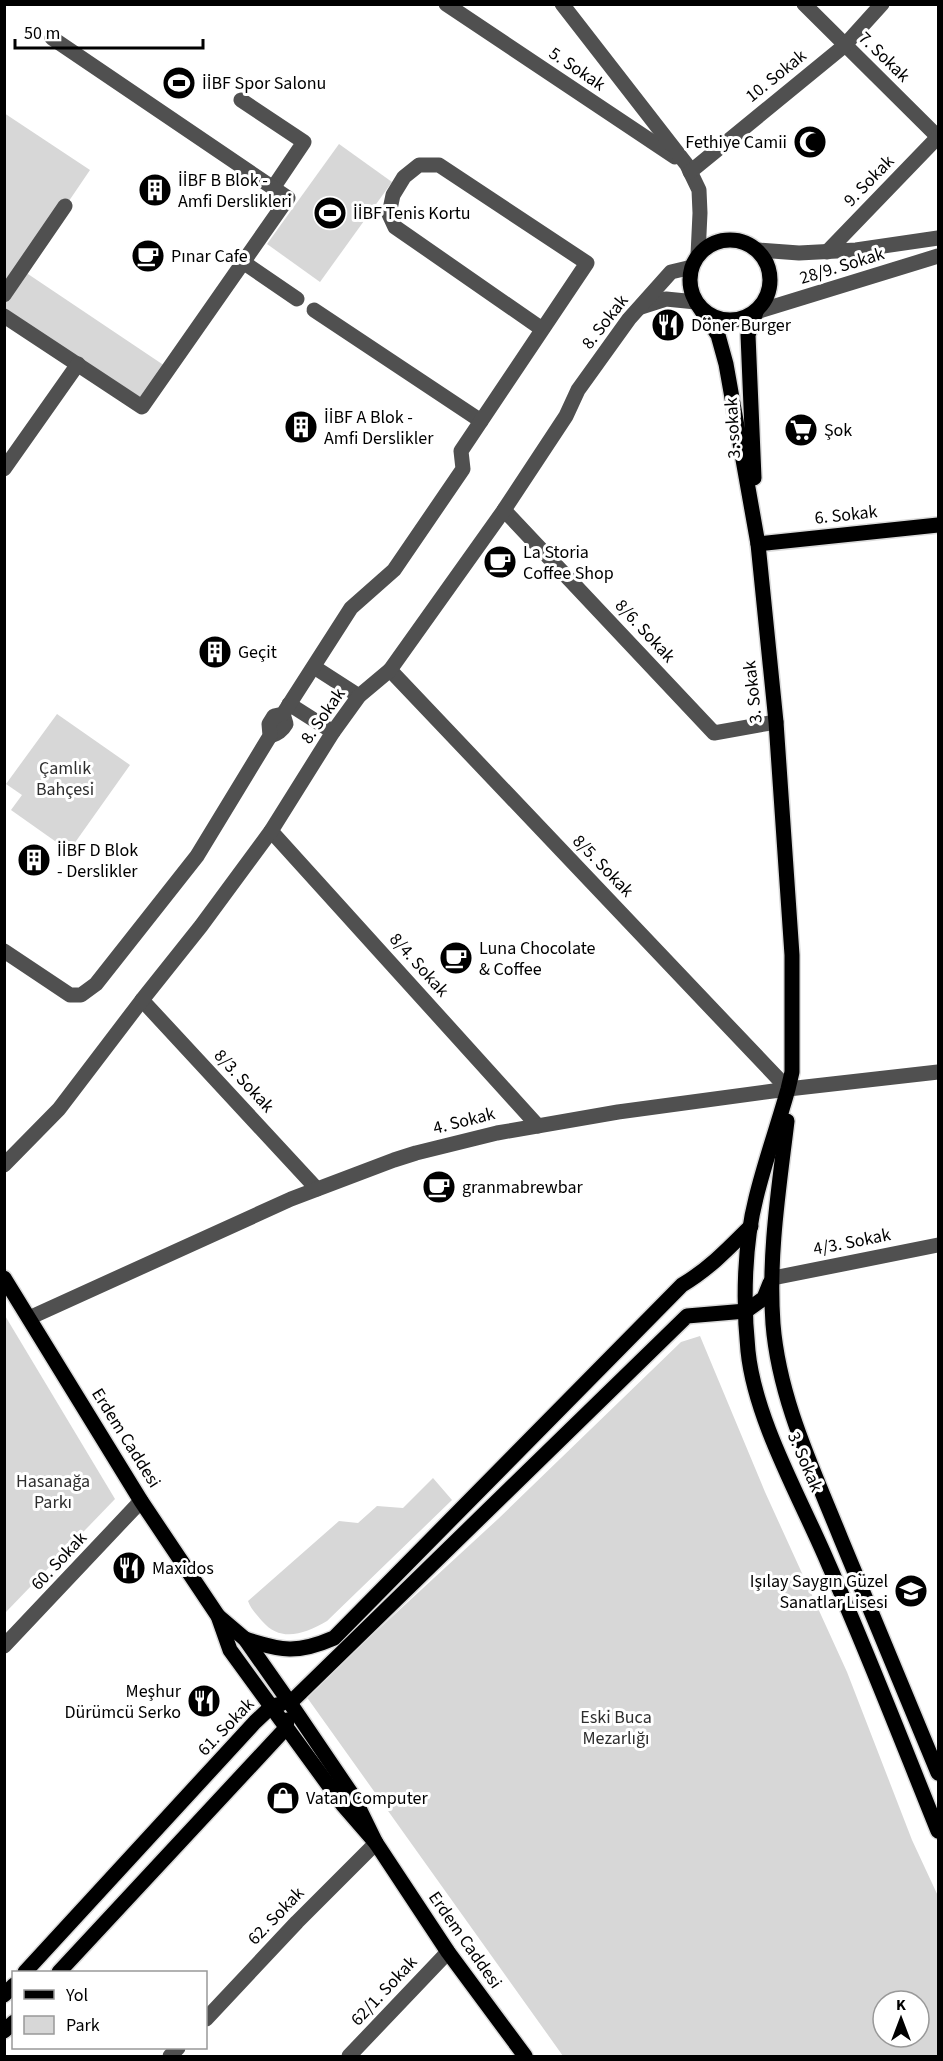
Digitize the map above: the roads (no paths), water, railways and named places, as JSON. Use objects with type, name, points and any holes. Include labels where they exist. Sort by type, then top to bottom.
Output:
[{"type":"main road","points":[[720,240],[747,243],[758,250],[767,261],[771,274],[770,288],[765,301],[756,312],[731,321],[705,312],[696,302],[691,291],[690,279],[695,261],[708,246],[720,240]]},
{"type":"main road","name":"3. Sokak","points":[[696,302],[718,335],[726,364],[758,544],[776,722],[792,955],[792,1072],[756,1198],[748,1240],[746,1311],[748,1353],[761,1407],[939,1831]]},
{"type":"main road","name":"3. sokak","points":[[756,312],[748,335],[758,544]]},
{"type":"main road","name":"6. Sokak","points":[[758,544],[939,525]]},
{"type":"main road","name":"3. Sokak","points":[[788,1089],[788,1108],[774,1227],[773,1278],[773,1325],[787,1401],[811,1466],[939,1773]]},
{"type":"main road","points":[[245,1639],[276,1649],[292,1650],[315,1646],[334,1638],[682,1285],[699,1275],[751,1226]]},
{"type":"main road","name":"Erdem Caddesi","points":[[4,1278],[141,1501],[218,1616],[230,1650],[343,1805],[376,1843]]},
{"type":"main road","points":[[60,1971],[286,1728],[290,1702],[687,1316],[746,1311],[764,1298],[773,1278]]},
{"type":"main road","name":"Erdem Caddesi","points":[[218,1616],[245,1639],[290,1702],[353,1796],[376,1843],[448,1952],[523,2056]]},
{"type":"main road","name":"61. Sokak","points":[[26,1971],[247,1731],[272,1706],[290,1702]]},
{"type":"street","name":"5. Sokak","points":[[446,4],[689,169]]},
{"type":"street","points":[[562,4],[689,169],[699,190],[700,213],[695,261]]},
{"type":"street","name":"7. Sokak","points":[[804,4],[844,46],[939,137]]},
{"type":"street","name":"10. Sokak","points":[[689,169],[844,46],[882,4]]},
{"type":"street","points":[[4,315],[142,407],[288,198],[52,38]]},
{"type":"street","points":[[241,100],[304,142],[273,188]]},
{"type":"street","name":"9. Sokak","points":[[827,252],[939,137]]},
{"type":"street","points":[[4,951],[70,995],[81,995],[90,991],[196,856],[270,736],[269,724],[274,716],[286,709],[351,608],[394,570],[407,552],[463,469],[461,451],[587,263],[438,165],[419,165],[404,177],[393,195],[389,214],[395,227],[542,329]]},
{"type":"street","points":[[4,295],[65,206]]},
{"type":"street","name":"28/9. Sokak","points":[[758,250],[799,253],[827,252],[939,238]]},
{"type":"street","name":"28/9. Sokak","points":[[756,312],[939,256]]},
{"type":"street","name":"8. Sokak","points":[[4,1165],[59,1109],[201,926],[271,831],[333,732],[359,696],[390,670],[504,510],[566,416],[578,390],[629,319],[671,272],[695,261]]},
{"type":"street","points":[[243,262],[297,299]]},
{"type":"street","points":[[641,307],[666,299],[696,302]]},
{"type":"street","points":[[314,309],[482,421]]},
{"type":"street","points":[[4,469],[78,364]]},
{"type":"street","name":"8/6. Sokak","points":[[504,510],[714,733],[776,722]]},
{"type":"street","points":[[314,667],[359,696]]},
{"type":"street","name":"8/5. Sokak","points":[[390,670],[788,1089]]},
{"type":"street","points":[[286,709],[333,732]]},
{"type":"street","name":"8/4. Sokak","points":[[271,831],[538,1126]]},
{"type":"street","name":"8/3. Sokak","points":[[142,1000],[317,1189]]},
{"type":"street","name":"4. Sokak","points":[[29,1318],[291,1199],[394,1160],[496,1133],[618,1112],[788,1089],[939,1072]]},
{"type":"street","name":"4/3. Sokak","points":[[773,1278],[939,1245]]},
{"type":"street","name":"60. Sokak","points":[[4,1646],[141,1501]]},
{"type":"street","name":"62. Sokak","points":[[207,2018],[297,1922],[376,1843]]},
{"type":"street","name":"62/1. Sokak","points":[[349,2056],[448,1952]]},
{"type":"place","name":"İİBF Spor Salonu","points":[[179,83]]},
{"type":"place","name":"Fethiye Camii","points":[[810,142]]},
{"type":"place","name":"İİBF B Blok - Amfi Derslikleri","points":[[155,190]]},
{"type":"place","name":"İİBF Tenis Kortu","points":[[330,213]]},
{"type":"place","name":"Pınar Cafe","points":[[148,256]]},
{"type":"place","name":"Döner Burger","points":[[668,325]]},
{"type":"place","name":"İİBF A Blok - Amfi Derslikler","points":[[301,427]]},
{"type":"place","name":"Şok","points":[[801,430]]},
{"type":"place","name":"La Storia Coffee Shop","points":[[500,562]]},
{"type":"place","name":"Geçit","points":[[215,652]]},
{"type":"place","name":"İİBF D Blok - Derslikler","points":[[34,860]]},
{"type":"place","name":"Luna Chocolate & Coffee","points":[[456,958]]},
{"type":"place","name":"granmabrewbar","points":[[439,1187]]},
{"type":"place","name":"Maxidos","points":[[129,1568]]},
{"type":"place","name":"Işılay Saygın Güzel Sanatlar Lisesi","points":[[911,1591]]},
{"type":"place","name":"Meşhur Dürümcü Serko","points":[[204,1701]]},
{"type":"place","name":"Vatan Computer","points":[[283,1798]]},
{"type":"park label","name":"Çamlık Bahçesi","points":[[65,778]]},
{"type":"park label","name":"Hasanağa Parkı","points":[[53,1491]]},
{"type":"park label","name":"Eski Buca Mezarlığı","points":[[616,1727]]}]
